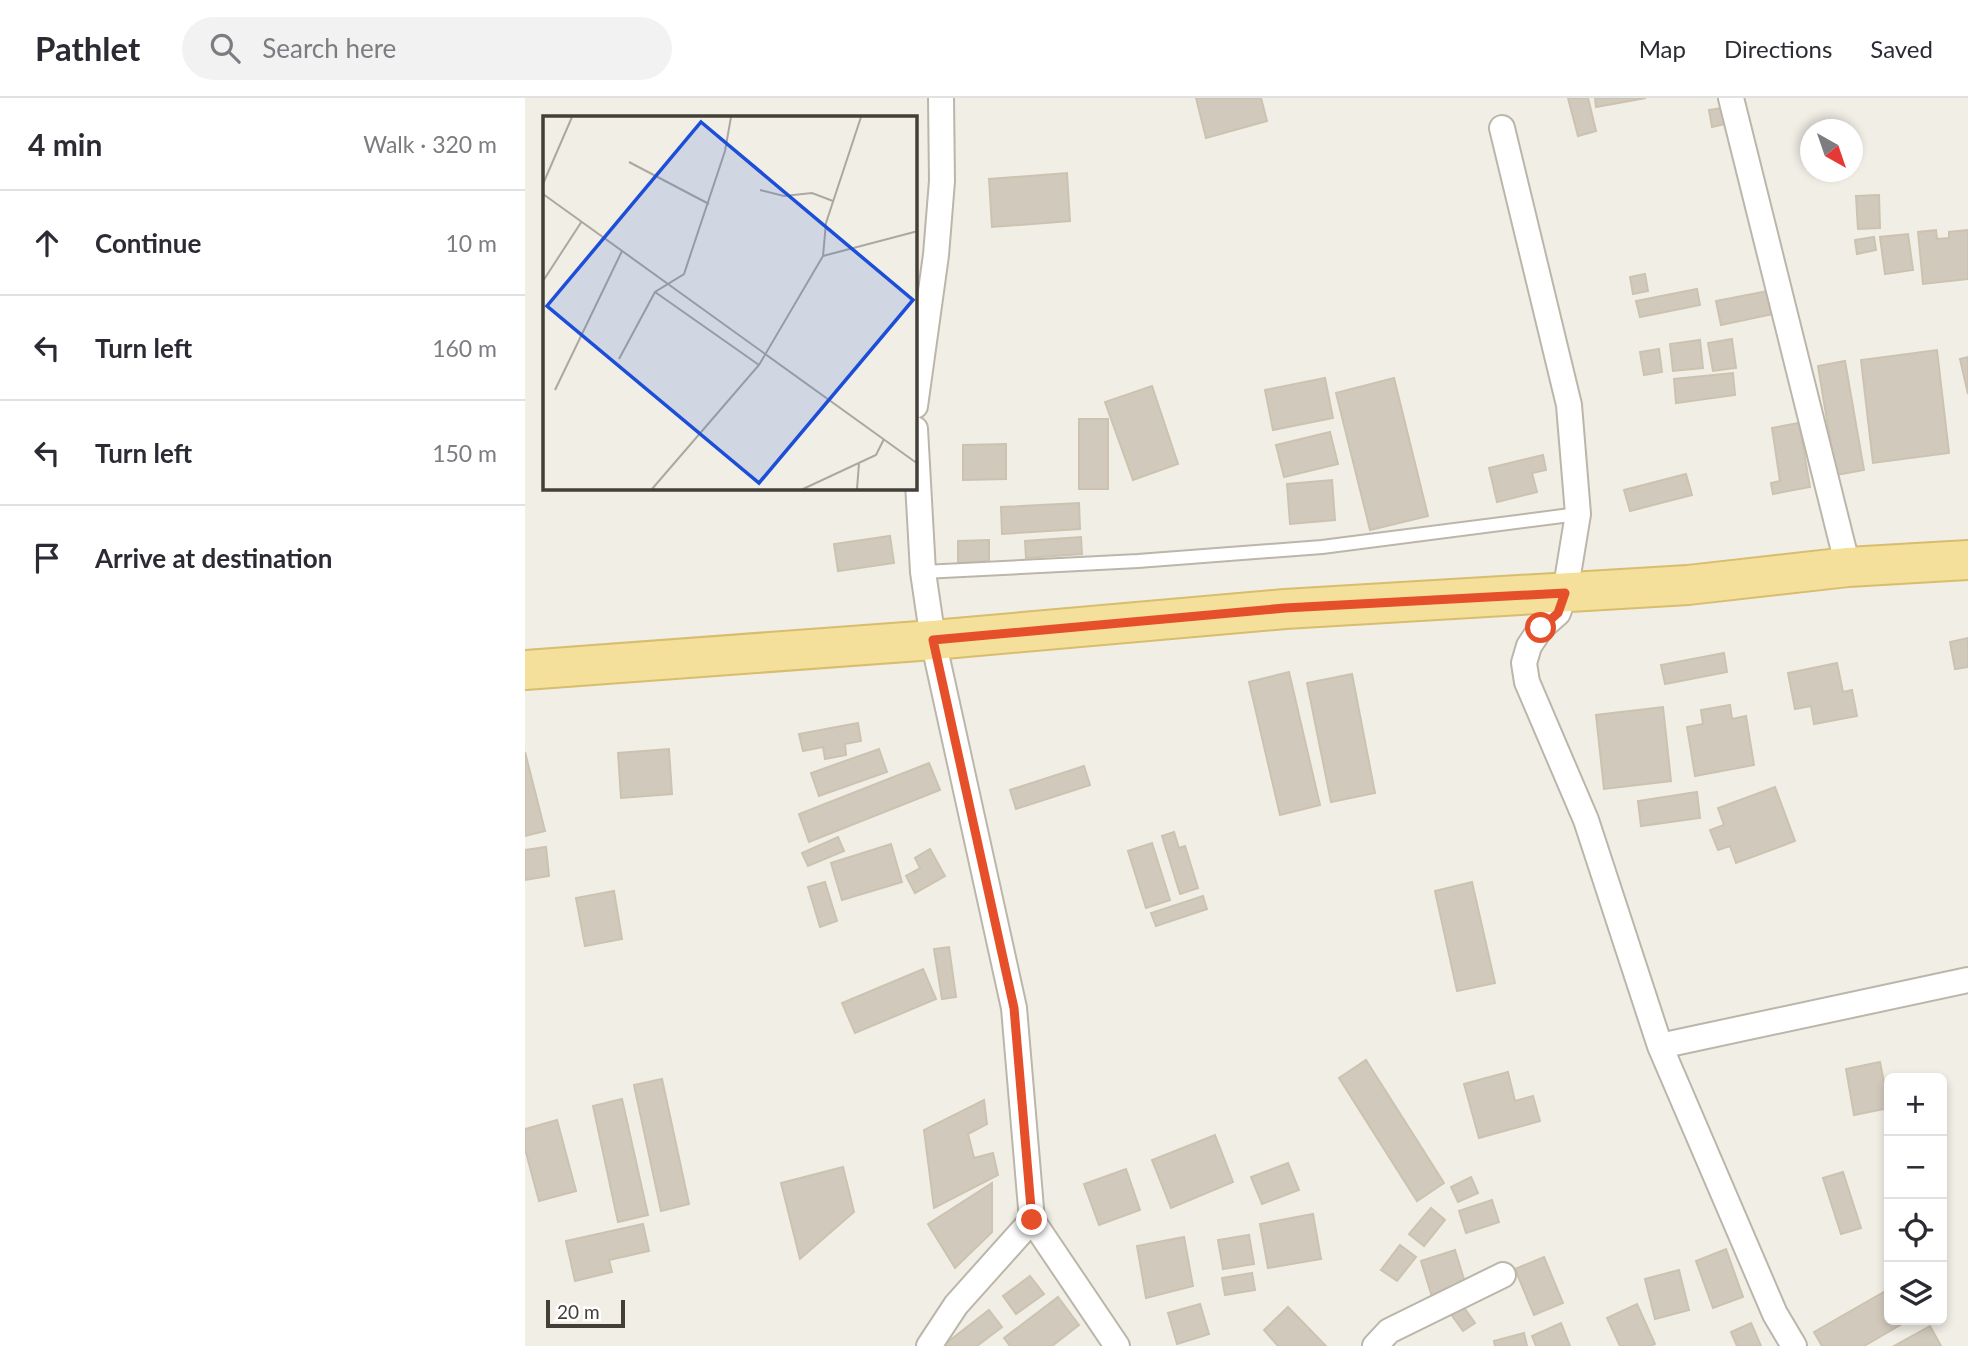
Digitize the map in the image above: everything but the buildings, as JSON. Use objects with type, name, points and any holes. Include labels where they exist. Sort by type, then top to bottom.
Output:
[{"type":"main road","points":[[525,670],[933,640],[1285,608],[1565,593],[1688,584],[1849,567],[1968,560]]},
{"type":"street","points":[[917,391],[937,243],[942,181],[941,98]]},
{"type":"street","points":[[1731,98],[1849,567]]},
{"type":"street","points":[[1502,128],[1569,405],[1578,514],[1565,593],[1558,613],[1541,628],[1529,646],[1524,663],[1527,682],[1586,820],[1660,1046],[1775,1314],[1794,1346]]},
{"type":"street","points":[[917,465],[923,572],[933,640],[1014,1008],[1032,1220],[1117,1346]]},
{"type":"street","points":[[1660,1046],[1968,980]]},
{"type":"street","points":[[929,1346],[956,1305],[1032,1220]]},
{"type":"street","points":[[1375,1346],[1389,1331],[1503,1275]]},
{"type":"lane","points":[[923,572],[1138,561],[1322,547],[1578,514]]},
{"type":"route","points":[[1032,1220],[1014,1008],[933,640],[1285,608],[1565,593],[1558,613],[1541,628]]}]
